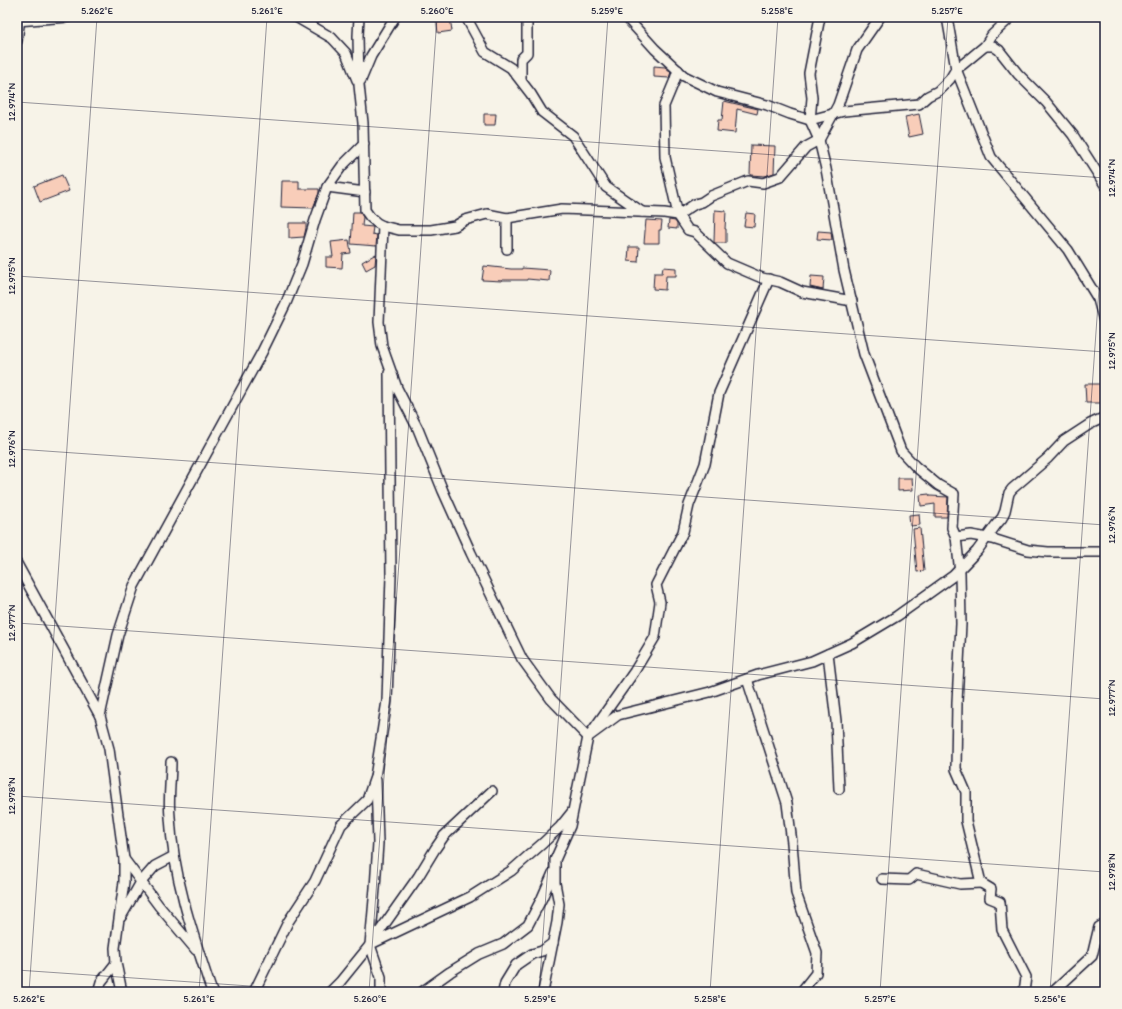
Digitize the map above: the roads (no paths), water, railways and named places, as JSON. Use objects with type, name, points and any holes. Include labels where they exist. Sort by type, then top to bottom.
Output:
[{"type":"street","points":[[17,41],[19,20],[68,17]]},
{"type":"street","points":[[296,17],[332,38],[346,53],[359,85]]},
{"type":"street","points":[[359,17],[359,85],[364,122],[365,210],[377,223],[399,230],[431,230],[455,226],[465,220],[487,214],[506,218],[562,209],[664,213],[678,216],[695,204],[702,202],[715,194],[748,181],[763,182],[780,177],[806,147],[819,140],[838,105],[857,50],[880,17]]},
{"type":"street","points":[[359,85],[371,56],[394,17]]},
{"type":"street","points":[[466,17],[485,52],[511,68],[531,94],[542,112],[573,136],[606,187],[643,212]]},
{"type":"street","points":[[521,80],[520,59],[527,53],[527,17]]},
{"type":"street","points":[[626,17],[655,49],[684,76],[718,92],[767,105],[810,120],[844,111],[919,104],[928,96],[938,91],[950,79],[956,69],[962,66],[985,46],[992,35],[1011,17]]},
{"type":"street","points":[[820,17],[809,73],[812,98],[810,120],[819,140],[826,169],[844,270],[864,354],[901,451],[916,467],[938,485],[954,494],[952,528],[956,537],[960,570],[961,624],[957,702],[956,769],[966,792],[966,820],[981,883]]},
{"type":"street","points":[[947,17],[956,69],[991,156],[1068,250],[1098,299],[1105,325]]},
{"type":"street","points":[[985,46],[993,46],[999,50],[1018,74],[1046,102],[1073,136],[1105,185]]},
{"type":"street","points":[[678,70],[664,106],[665,157],[678,216],[688,230],[695,232],[727,263],[762,278],[780,282],[802,292],[852,301]]},
{"type":"street","points":[[100,716],[118,634],[134,586],[262,352],[286,303],[302,264],[315,220],[327,187],[342,166],[364,144]]},
{"type":"street","points":[[327,187],[364,192]]},
{"type":"street","points":[[506,218],[507,249]]},
{"type":"street","points":[[383,226],[379,322],[382,346],[397,388],[418,429],[446,498],[471,553],[522,659],[551,699],[588,737]]},
{"type":"street","points":[[543,992],[558,922],[559,904],[555,883],[555,860],[570,826],[588,737],[634,672],[655,637],[660,602],[656,585],[683,532],[689,505],[705,464],[719,393],[769,279]]},
{"type":"street","points":[[254,992],[288,922],[315,881],[341,825],[367,800],[375,777],[388,701],[391,576],[388,378],[390,367]]},
{"type":"street","points":[[588,737],[618,715],[710,692],[747,679],[812,661],[852,643],[897,616],[960,570],[977,551],[1002,518],[1005,511],[1008,493],[1012,489],[1064,442],[1090,424],[1105,417]]},
{"type":"street","points":[[956,537],[971,535],[993,539],[1028,550],[1048,552],[1105,552]]},
{"type":"street","points":[[17,564],[100,716],[109,749],[124,859],[124,882],[115,948],[116,963],[122,992]]},
{"type":"street","points":[[828,654],[836,721],[839,789]]},
{"type":"street","points":[[747,679],[787,803],[796,893],[817,953],[816,973],[801,992]]},
{"type":"street","points":[[171,762],[170,816],[174,856],[180,888],[199,954],[212,992]]},
{"type":"street","points":[[375,777],[378,843],[370,945],[381,976],[381,992]]},
{"type":"street","points":[[330,992],[370,945],[418,877],[444,836],[492,791]]},
{"type":"street","points":[[370,945],[470,897],[511,871],[560,827],[574,809]]},
{"type":"street","points":[[118,922],[141,882],[155,866],[174,856]]},
{"type":"street","points":[[124,859],[159,906],[199,954]]},
{"type":"street","points":[[422,992],[478,954],[503,944],[528,925],[555,868]]},
{"type":"street","points":[[882,879],[909,880],[916,874],[960,884],[981,883],[991,889],[990,898],[1000,902],[1002,930],[1026,977],[1024,992]]},
{"type":"street","points":[[1053,992],[1092,956],[1100,927],[1105,924]]},
{"type":"street","points":[[503,992],[505,983],[516,965],[532,954],[542,951],[554,943]]},
{"type":"street","points":[[98,992],[101,982],[116,963]]}]
